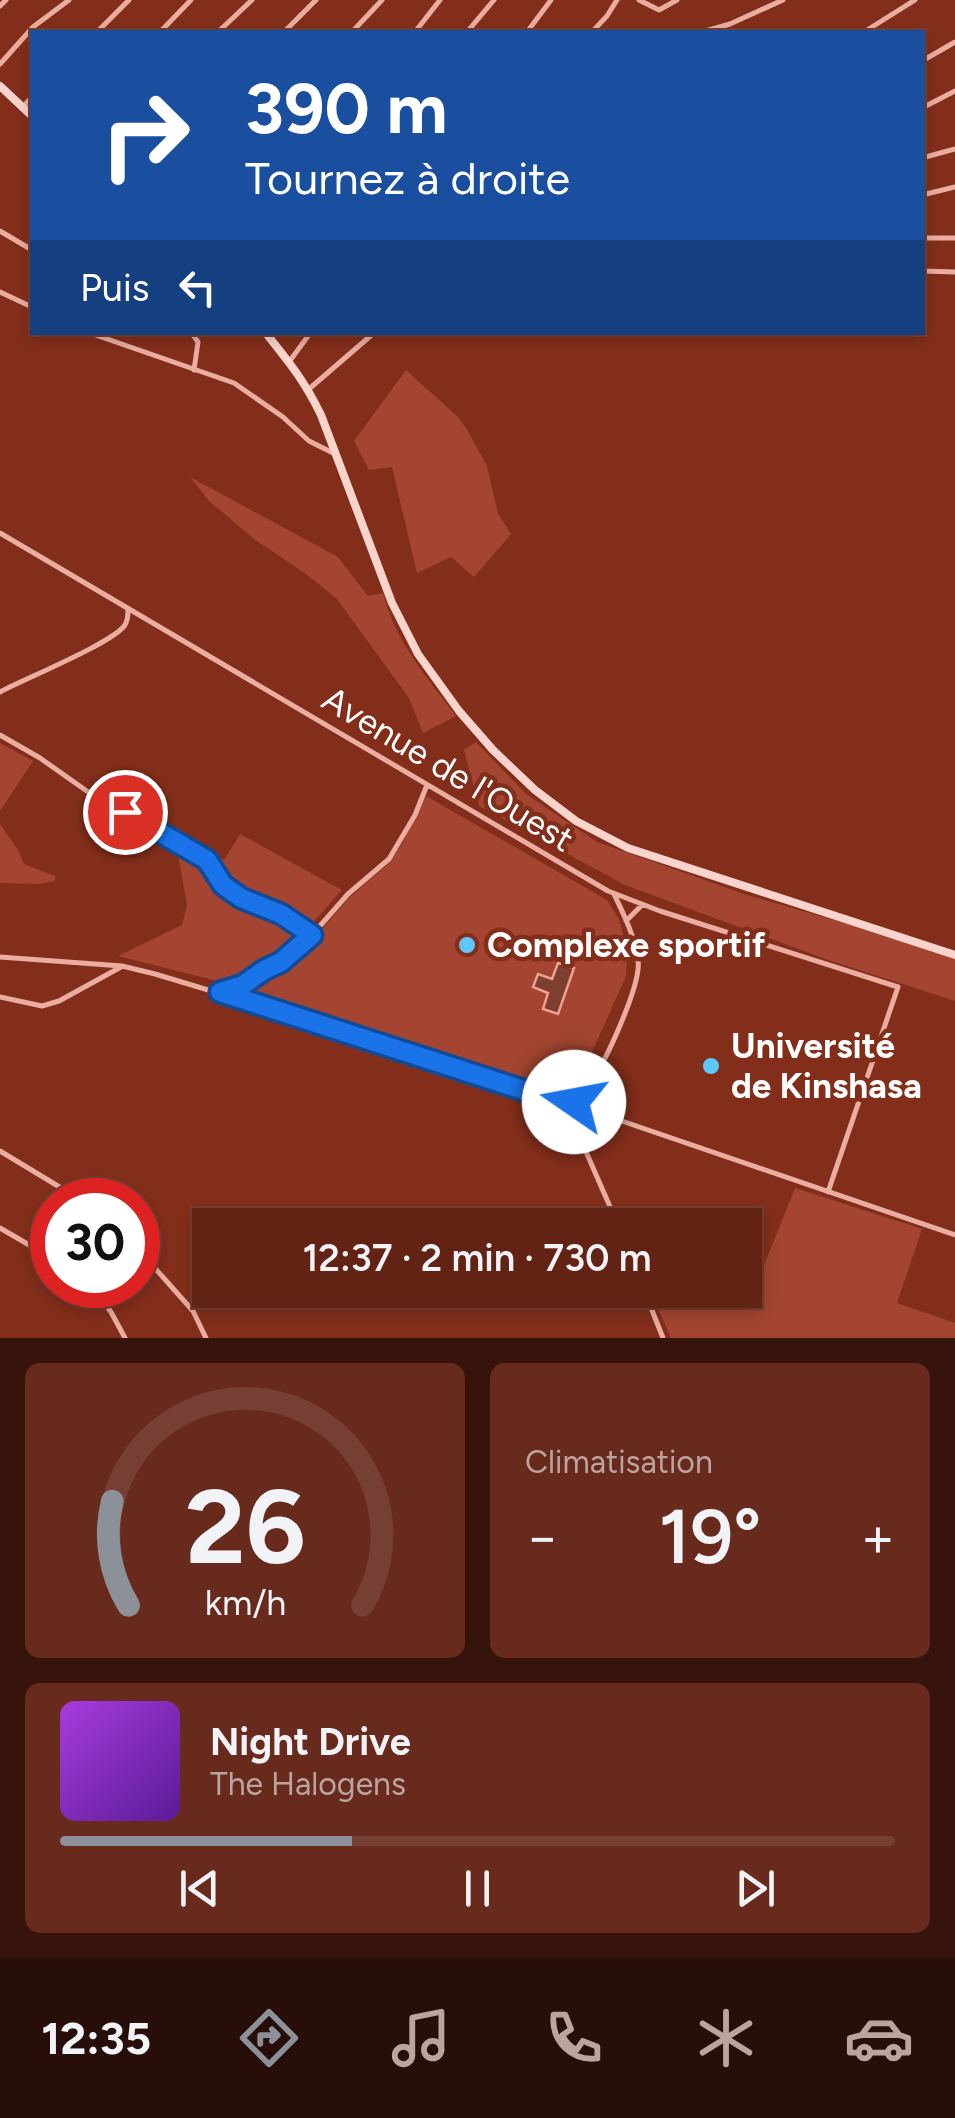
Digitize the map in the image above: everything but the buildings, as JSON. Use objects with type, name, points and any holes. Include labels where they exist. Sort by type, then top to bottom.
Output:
[{"type":"street","points":[[0,6],[6,0]]},
{"type":"street","points":[[0,64],[32,27],[69,0]]},
{"type":"street","points":[[99,30],[129,0]]},
{"type":"street","points":[[162,30],[191,0]]},
{"type":"street","points":[[220,30],[252,0]]},
{"type":"street","points":[[286,30],[316,0]]},
{"type":"street","points":[[354,30],[382,0]]},
{"type":"street","points":[[417,30],[440,0]]},
{"type":"street","points":[[469,30],[494,0]]},
{"type":"street","points":[[528,30],[551,0]]},
{"type":"street","points":[[594,30],[617,0]]},
{"type":"street","points":[[639,0],[658,10],[677,0]]},
{"type":"street","points":[[710,30],[733,24],[783,0]]},
{"type":"street","points":[[867,30],[915,0]]},
{"type":"street","points":[[925,59],[955,42]]},
{"type":"street","points":[[0,86],[30,114]]},
{"type":"street","points":[[925,106],[955,91]]},
{"type":"street","points":[[22,108],[30,99]]},
{"type":"street","points":[[925,157],[955,150]]},
{"type":"street","points":[[925,194],[955,187]]},
{"type":"street","points":[[0,231],[30,249]]},
{"type":"street","points":[[925,238],[955,238]]},
{"type":"street","points":[[925,271],[955,272]]},
{"type":"street","points":[[0,292],[30,306]]},
{"type":"street","points":[[95,335],[234,382],[283,417],[308,441],[336,454]]},
{"type":"street","points":[[194,335],[198,342],[194,370]]},
{"type":"street","points":[[268,335],[308,390],[392,603],[418,654],[459,711],[535,790],[576,820],[628,848],[955,955]]},
{"type":"street","points":[[290,362],[309,335]]},
{"type":"street","points":[[308,390],[372,335]]},
{"type":"street","name":"Avenue de l'Ouest","points":[[0,533],[614,894],[898,987],[828,1192]]},
{"type":"street","points":[[0,692],[124,628],[128,610]]},
{"type":"street","points":[[0,735],[91,794],[207,860],[223,885],[241,898],[281,914],[312,935]]},
{"type":"street","points":[[220,992],[243,985],[281,962],[391,856],[416,815],[427,785]]},
{"type":"street","points":[[557,1101],[561,1111],[573,1105],[594,1078],[633,990],[638,960],[614,894]]},
{"type":"street","points":[[626,921],[642,904]]},
{"type":"street","points":[[0,957],[122,966],[220,992],[557,1101]]},
{"type":"street","points":[[0,996],[42,1006],[60,1001],[122,966]]},
{"type":"street","points":[[557,1101],[564,1094],[570,1095],[612,1208]]},
{"type":"street","points":[[573,1105],[955,1235]]},
{"type":"street","points":[[0,1151],[45,1178]]},
{"type":"street","points":[[0,1228],[30,1243]]},
{"type":"street","points":[[160,1274],[192,1311],[206,1338]]},
{"type":"street","points":[[108,1308],[125,1338]]},
{"type":"street","points":[[651,1308],[663,1338]]},
{"type":"shaded area","points":[[406,370],[466,428],[487,466],[498,514],[511,534],[474,577],[451,557],[417,573],[392,467],[369,470],[354,441]]},
{"type":"shaded area","points":[[190,477],[338,557],[368,596],[383,593],[404,643],[456,716],[423,733],[409,698],[337,599],[254,539],[209,501]]},
{"type":"shaded area","points":[[476,742],[526,794],[597,842],[744,894],[955,955],[955,1001],[828,960],[625,885],[479,806],[464,750]]},
{"type":"shaded area","points":[[0,743],[33,761],[0,811]]},
{"type":"shaded area","name":"Complexe sportif","points":[[426,796],[607,900],[619,919],[627,949],[626,976],[580,1079],[568,1091],[547,1093],[241,991],[281,967],[311,942],[350,897],[389,863]]},
{"type":"shaded area","points":[[0,824],[24,864],[55,876],[55,881],[0,883]]},
{"type":"shaded area","points":[[174,832],[224,860],[240,834],[342,890],[293,945],[229,984],[118,956],[182,925],[187,905]]},
{"type":"shaded area","points":[[558,963],[574,968],[558,1014],[543,1009],[548,993],[533,987],[538,974],[552,979]]},
{"type":"shaded area","points":[[795,1188],[922,1229],[897,1303],[955,1323],[955,1338],[671,1338],[658,1308],[762,1308],[762,1270]]},
{"type":"place","name":"Complexe sportif","points":[[467,945]]},
{"type":"place","name":"Université de Kinshasa","points":[[711,1066]]},
{"type":"route","points":[[125,812],[207,860],[223,885],[241,898],[281,914],[312,935],[281,962],[243,985],[220,992],[557,1101],[567,1094],[574,1102]]}]
